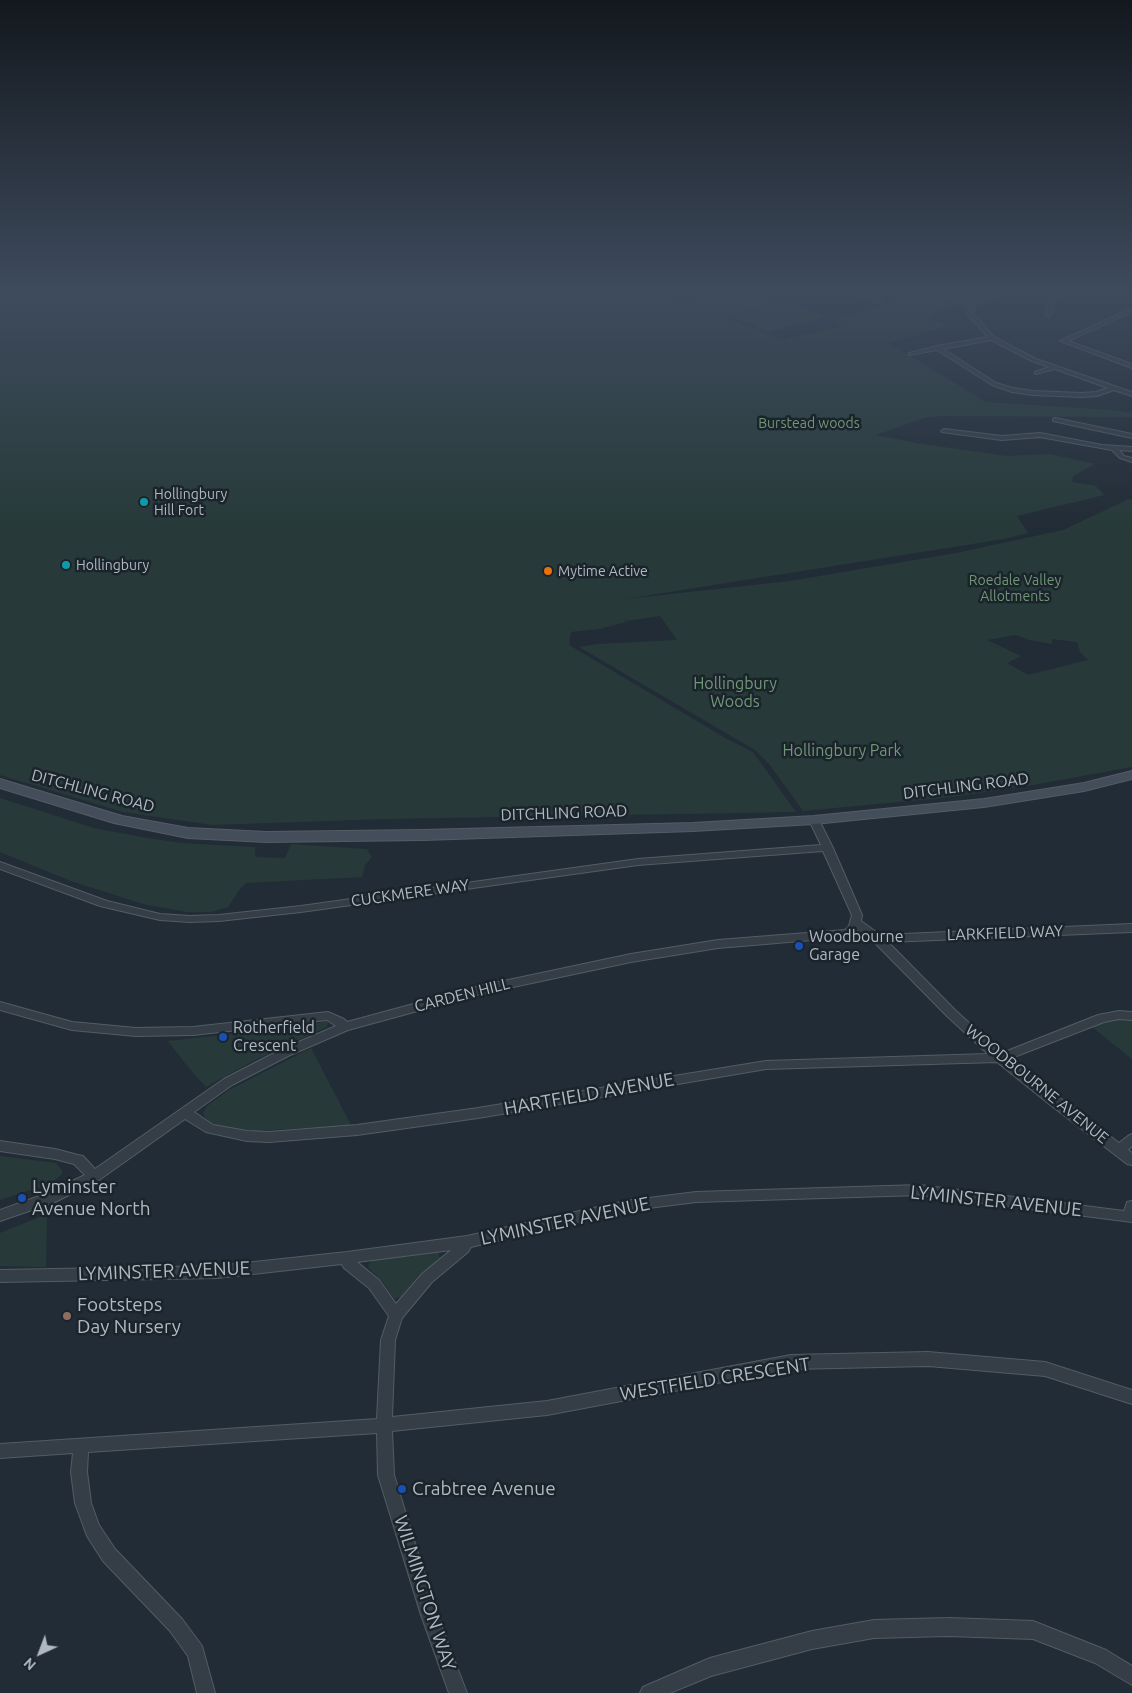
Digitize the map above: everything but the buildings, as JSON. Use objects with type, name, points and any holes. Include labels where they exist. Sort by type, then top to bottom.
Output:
[{"type":"street","points":[[975,372],[994,384],[1028,393],[1081,395],[1094,394],[1113,388]]},
{"type":"street","points":[[1069,372],[1132,394]]},
{"type":"street","points":[[1037,373],[1044,375]]},
{"type":"street","points":[[1055,420],[1132,436]]},
{"type":"street","points":[[944,431],[1002,438],[1040,436],[1115,449],[1132,450]]},
{"type":"street","points":[[1115,449],[1122,457],[1132,460]]},
{"type":"street","name":"DITCHLING ROAD","points":[[0,783],[119,820],[188,833],[266,837],[433,835],[693,827],[814,820],[984,803],[1084,786],[1132,775]]},
{"type":"street","points":[[814,820],[857,915],[856,923]]},
{"type":"street","name":"CUCKMERE WAY","points":[[0,865],[104,904],[160,917],[190,919],[219,918],[301,909],[638,862],[828,848]]},
{"type":"street","name":"WOODBOURNE AVENUE","points":[[856,923],[878,939],[951,1013],[1000,1058],[1132,1160]]},
{"type":"street","name":"CARDEN HILL","points":[[0,1216],[50,1198],[94,1176],[228,1082],[310,1040],[344,1027],[461,995],[601,964],[718,944],[841,935],[851,931],[856,923]]},
{"type":"street","name":"LARKFIELD WAY","points":[[878,939],[1132,928]]},
{"type":"street","points":[[0,1006],[72,1026],[136,1032],[193,1031],[328,1016],[340,1022],[344,1027]]},
{"type":"street","name":"HARTFIELD AVENUE","points":[[184,1112],[210,1129],[247,1136],[269,1137],[357,1130],[468,1114],[766,1065],[1000,1058],[1102,1018],[1119,1015],[1132,1016]]},
{"type":"street","points":[[1119,1150],[1132,1139]]},
{"type":"street","points":[[0,1146],[56,1154],[78,1160],[94,1176]]},
{"type":"street","name":"LYMINSTER AVENUE","points":[[0,1276],[218,1272],[347,1258],[467,1242],[625,1206],[706,1196],[920,1190],[1131,1213]]},
{"type":"street","name":"WILMINGTON WAY","points":[[458,1693],[429,1615],[386,1475],[384,1424],[388,1340],[396,1315],[427,1278],[463,1248],[467,1242]]},
{"type":"street","points":[[347,1258],[349,1264],[374,1284],[396,1315]]},
{"type":"street","name":"WESTFIELD CRESCENT","points":[[384,1424],[547,1408],[791,1362],[928,1359],[1045,1369],[1132,1397]]},
{"type":"street","points":[[1,1455],[81,1446],[384,1424]]},
{"type":"street","points":[[81,1446],[80,1480],[83,1503],[93,1530],[110,1555],[176,1625],[196,1652],[206,1693]]},
{"type":"street","points":[[649,1693],[710,1667],[812,1640],[874,1628],[948,1627],[1033,1630],[1100,1656],[1132,1676]]},
{"type":"green space","points":[[0,372],[937,372],[986,402],[1132,413],[1132,417],[943,416],[924,418],[876,435],[916,443],[1006,456],[1050,454],[1095,464],[1073,476],[1072,482],[1096,486],[1104,495],[1017,516],[1028,533],[1004,539],[625,599],[790,581],[956,553],[1063,530],[1129,499],[1132,500],[1132,767],[952,797],[803,811],[769,764],[755,750],[579,647],[597,644],[677,640],[660,616],[627,621],[624,618],[626,622],[599,629],[571,632],[569,645],[727,739],[753,752],[796,812],[384,819],[212,825],[123,812],[0,775]],"holes":[[[1016,635],[1029,640],[1052,644],[1052,639],[1077,642],[1080,652],[1088,660],[1028,675],[1007,663],[1021,656],[987,640]]]},
{"type":"green space","points":[[0,798],[94,828],[181,843],[255,847],[255,857],[285,858],[291,844],[367,849],[372,857],[365,865],[362,877],[246,883],[228,907],[211,912],[187,912],[143,904],[71,881],[0,852]]},
{"type":"green space","points":[[1113,1019],[1132,1019],[1132,1059],[1092,1027]]},
{"type":"green space","points":[[328,1022],[327,1027],[255,1060],[206,1087],[168,1041],[305,1026]]},
{"type":"green space","points":[[311,1048],[351,1125],[255,1131],[223,1127],[211,1123],[205,1117],[203,1113],[207,1106],[229,1090]]},
{"type":"green space","points":[[0,1156],[56,1163],[62,1170],[62,1174],[43,1186],[0,1200]]},
{"type":"green space","points":[[47,1214],[46,1267],[0,1266],[0,1233]]},
{"type":"green space","points":[[438,1251],[440,1259],[418,1276],[401,1297],[394,1299],[383,1282],[368,1267],[371,1260]]},
{"type":"place","name":"Hollingbury Hill Fort","points":[[144,502]]},
{"type":"place","name":"Hollingbury","points":[[66,565]]},
{"type":"place","name":"Mytime Active","points":[[548,571]]},
{"type":"place","name":"Woodbourne Garage","points":[[799,946]]},
{"type":"place","name":"Rotherfield Crescent","points":[[223,1037]]},
{"type":"place","name":"Lyminster Avenue North","points":[[22,1198]]},
{"type":"place","name":"Footsteps Day Nursery","points":[[67,1316]]},
{"type":"place","name":"Crabtree Avenue","points":[[402,1489]]},
{"type":"park label","name":"Burstead woods","points":[[809,423]]},
{"type":"park label","name":"Roedale Valley Allotments","points":[[1015,588]]},
{"type":"park label","name":"Hollingbury Woods","points":[[735,693]]},
{"type":"park label","name":"Hollingbury Park","points":[[842,751]]}]
